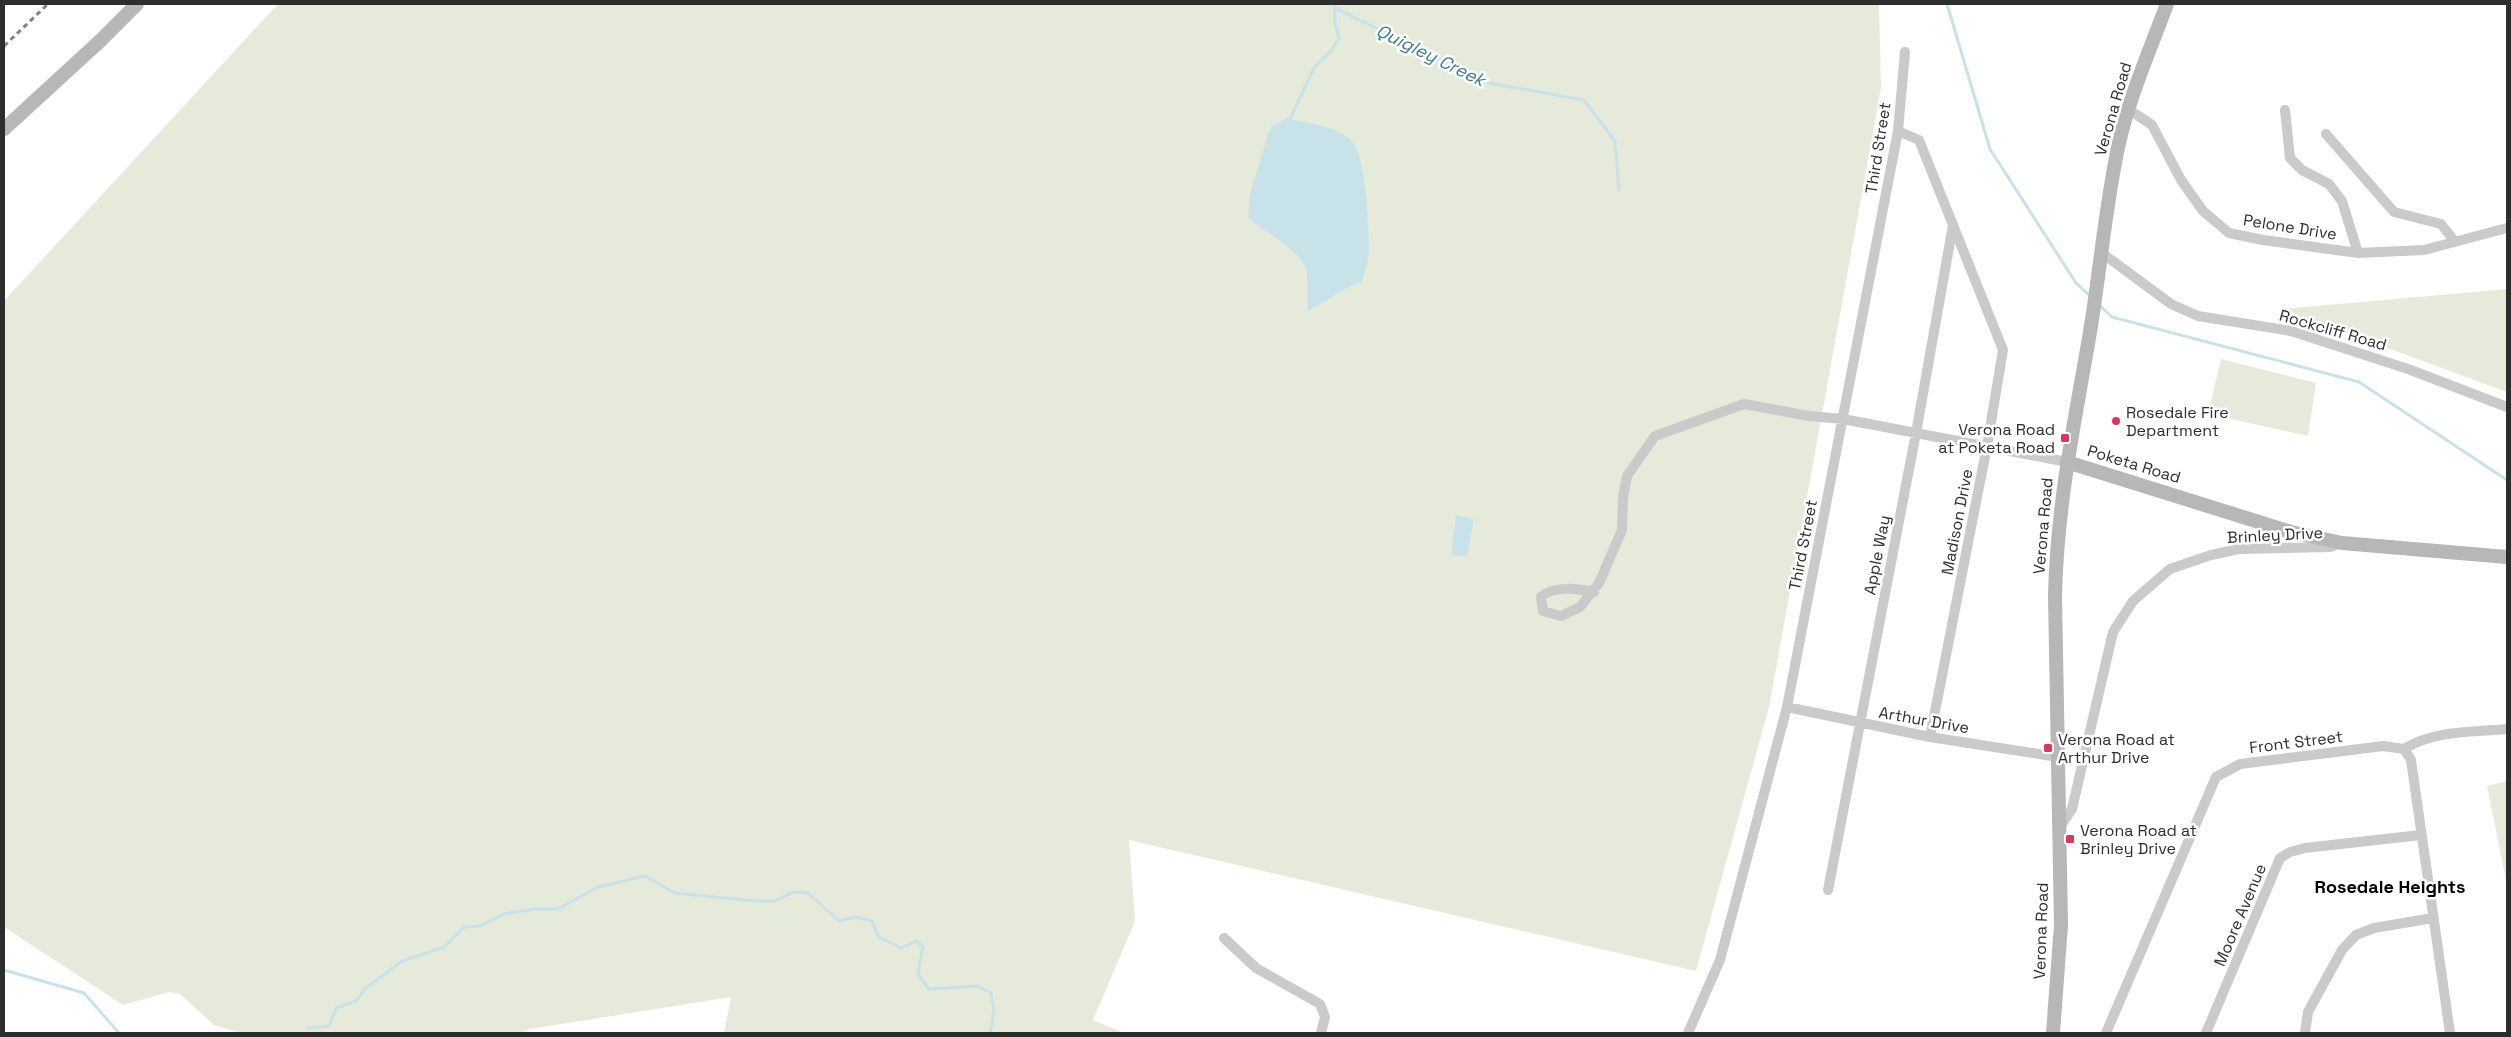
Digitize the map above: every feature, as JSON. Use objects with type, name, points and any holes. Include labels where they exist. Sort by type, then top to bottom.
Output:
[{"type":"street","points":[[4,129],[100,41],[137,4]]},
{"type":"street","name":"Verona Road","points":[[2053,1033],[2061,925],[2057,542],[2067,462],[2090,335],[2119,144],[2128,109],[2167,4]]},
{"type":"street","name":"Third Street","points":[[1688,1033],[1720,960],[1787,707],[1898,131],[1904,52]]},
{"type":"street","name":"Pelone Drive","points":[[2128,109],[2152,125],[2181,180],[2203,211],[2229,233],[2263,240],[2358,253],[2424,250],[2507,228]]},
{"type":"street","name":"Pelone Drive","points":[[2284,110],[2290,158],[2302,170],[2329,184],[2342,201],[2358,253]]},
{"type":"street","name":"Madison Drive","points":[[1898,131],[1919,140],[2002,350],[1987,446],[1930,737]]},
{"type":"street","points":[[2326,134],[2394,212],[2441,224],[2455,242]]},
{"type":"street","name":"Apple Way","points":[[1828,890],[1858,724],[1916,433],[1953,225]]},
{"type":"street","name":"Rockcliff Road","points":[[2102,253],[2171,304],[2198,316],[2291,330],[2408,369],[2507,407]]},
{"type":"street","name":"Poketa Road","points":[[1594,592],[1577,589],[1547,591],[1541,597],[1543,611],[1561,616],[1580,607],[1594,592],[1622,530],[1622,497],[1627,476],[1656,436],[1744,404],[1809,416],[1843,419],[2067,462],[2291,532],[2342,542],[2507,557]]},
{"type":"street","name":"Brinley Drive","points":[[2060,827],[2072,809],[2113,632],[2133,601],[2170,570],[2211,555],[2238,549],[2330,547],[2342,542]]},
{"type":"street","name":"Arthur Drive","points":[[1787,707],[1858,724],[2058,757]]},
{"type":"street","points":[[2450,1033],[2410,760],[2404,749],[2416,741],[2433,736],[2507,729]]},
{"type":"street","name":"Front Street","points":[[2106,1033],[2216,777],[2240,764],[2383,746],[2404,749]]},
{"type":"street","name":"Moore Avenue","points":[[2206,1033],[2280,858],[2290,852],[2305,848],[2421,835]]},
{"type":"street","points":[[2305,1033],[2308,1012],[2342,950],[2356,935],[2374,928],[2433,918]]},
{"type":"street","points":[[1224,938],[1256,968],[1283,985],[1320,1004],[1325,1017],[1321,1033]]},
{"type":"shaded area","points":[[278,4],[1879,4],[1881,88],[1769,707],[1696,971],[1129,840],[1135,921],[1093,1020],[1124,1033],[724,1033],[731,997],[530,1029],[521,1033],[241,1033],[214,1025],[180,994],[169,992],[123,1005],[4,927],[4,301]]},
{"type":"shaded area","points":[[2507,289],[2507,392],[2282,309]]},
{"type":"shaded area","points":[[2221,359],[2316,383],[2308,436],[2208,414]]},
{"type":"shaded area","points":[[2507,781],[2507,885],[2487,786]]},
{"type":"water","points":[[1287,118],[1329,128],[1351,140],[1360,160],[1366,191],[1369,252],[1362,282],[1347,288],[1308,311],[1307,272],[1304,264],[1291,249],[1248,218],[1250,194],[1268,134],[1272,126]]},
{"type":"water","points":[[1456,515],[1474,519],[1467,557],[1451,555]]},
{"type":"waterway","name":"Quigley Creek","points":[[1333,4],[1335,8],[1489,83],[1584,100],[1615,141],[1619,190]]},
{"type":"waterway","points":[[1947,4],[1990,149],[2076,283],[2090,296]]},
{"type":"waterway","points":[[1290,119],[1315,66],[1331,51],[1339,38],[1335,24],[1335,8]]},
{"type":"waterway","points":[[2098,304],[2112,317],[2359,382],[2507,480]]},
{"type":"waterway","points":[[308,1028],[329,1026],[336,1008],[356,1001],[366,988],[402,961],[444,947],[464,927],[480,926],[504,914],[536,909],[558,909],[598,887],[645,876],[675,893],[755,901],[775,901],[793,892],[808,893],[839,921],[855,917],[872,921],[879,937],[901,948],[916,941],[923,947],[918,974],[929,989],[977,986],[991,993],[994,1010],[990,1033]]},
{"type":"waterway","points":[[4,970],[84,993],[119,1033]]},
{"type":"railway","points":[[4,46],[48,4]]},
{"type":"place","name":"Rosedale Fire Department","points":[[2116,421]]},
{"type":"place","name":"Verona Road at Poketa Road","points":[[2065,438]]},
{"type":"place","name":"Verona Road at Arthur Drive","points":[[2048,748]]},
{"type":"place","name":"Verona Road at Brinley Drive","points":[[2070,839]]},
{"type":"district","name":"Rosedale Heights","points":[[2390,886]]}]
